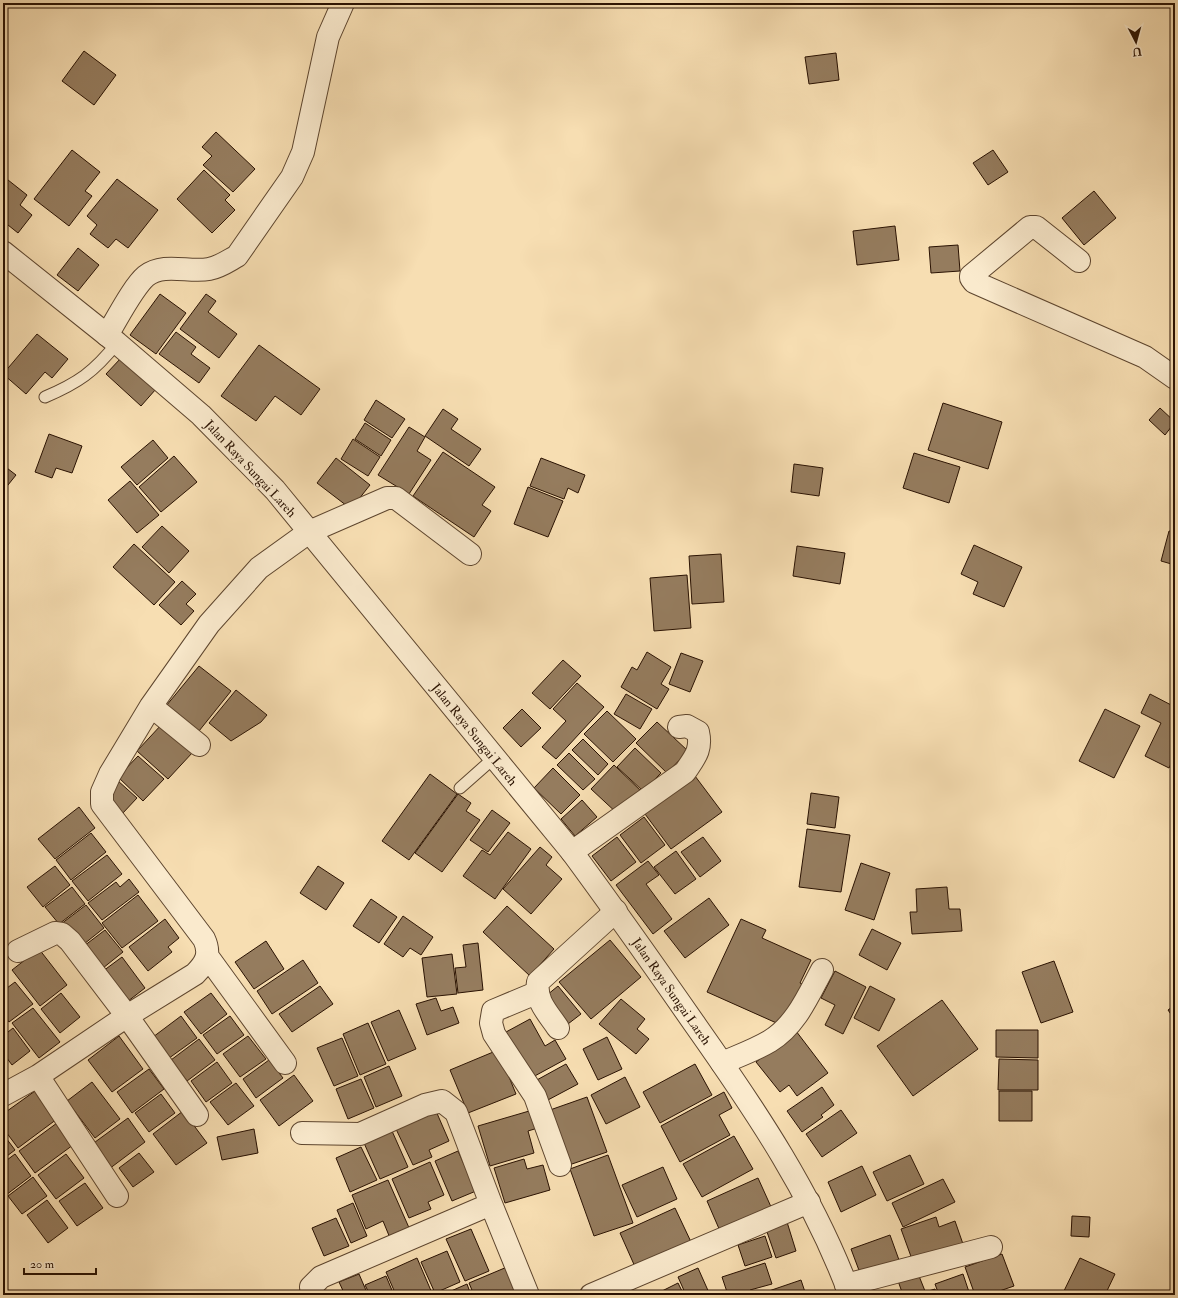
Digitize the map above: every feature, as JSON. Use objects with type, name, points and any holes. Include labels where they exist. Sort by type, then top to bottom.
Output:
[{"type":"street","points":[[112,339],[139,284],[147,276],[165,269],[210,269],[224,264],[237,256],[292,177],[300,158],[328,37],[343,3]]},
{"type":"street","points":[[1079,261],[1036,227],[1030,227],[971,278],[974,282],[1145,357],[1175,378]]},
{"type":"street","name":"Jalan Raya Sungai Lareh","points":[[3,252],[112,339],[201,414],[275,490],[572,852],[616,911],[766,1126],[809,1202],[848,1290]]},
{"type":"street","points":[[3,1095],[38,1076],[127,1016],[195,974],[202,967],[208,957],[208,948],[204,939],[102,804],[102,792],[110,774],[151,706],[210,624],[254,573],[309,532],[392,497],[396,498],[470,554]]},
{"type":"street","points":[[151,706],[199,745]]},
{"type":"street","points":[[572,852],[686,772],[696,755],[700,743],[698,732],[687,726],[679,727]]},
{"type":"street","points":[[558,1028],[539,1000],[536,993],[538,982],[616,911]]},
{"type":"street","points":[[18,951],[55,933],[62,934],[70,941],[127,1016],[197,1115]]},
{"type":"street","points":[[208,957],[285,1063]]},
{"type":"street","points":[[722,1062],[770,1041],[787,1028],[800,1012],[822,970]]},
{"type":"street","points":[[536,993],[493,1011],[491,1023],[494,1034],[535,1096],[560,1165]]},
{"type":"street","points":[[38,1076],[117,1196]]},
{"type":"street","points":[[302,1133],[360,1134],[425,1105],[442,1101],[456,1112],[528,1295]]},
{"type":"street","points":[[591,1295],[809,1202]]},
{"type":"street","points":[[312,1295],[311,1287],[321,1277],[491,1204]]},
{"type":"street","points":[[848,1290],[991,1247]]},
{"type":"lane","points":[[45,397],[69,387],[92,371],[112,339]]},
{"type":"lane","points":[[460,788],[494,757]]},
{"type":"path","points":[[3,95],[5,107],[3,111]]},
{"type":"building","points":[[84,51],[116,75],[94,105],[62,81]]},
{"type":"building","points":[[836,53],[839,80],[809,84],[805,57]]},
{"type":"building","points":[[216,132],[255,169],[233,192],[203,165],[212,156],[202,147]]},
{"type":"building","points":[[72,150],[100,172],[85,191],[92,196],[69,226],[34,199]]},
{"type":"building","points":[[993,150],[1008,172],[988,185],[973,163]]},
{"type":"building","points":[[204,170],[230,195],[225,200],[235,210],[212,233],[177,199]]},
{"type":"building","points":[[3,176],[27,195],[20,205],[32,215],[18,233],[3,221]]},
{"type":"building","points":[[117,179],[158,210],[128,248],[116,239],[108,248],[90,234],[97,225],[87,216]]},
{"type":"building","points":[[1094,191],[1116,218],[1084,245],[1062,218]]},
{"type":"building","points":[[895,226],[899,260],[857,265],[853,231]]},
{"type":"building","points":[[958,245],[960,271],[931,273],[929,247]]},
{"type":"building","points":[[78,248],[99,265],[78,291],[57,275]]},
{"type":"building","points":[[160,294],[186,313],[156,354],[130,335]]},
{"type":"building","points":[[206,294],[216,301],[208,312],[237,334],[219,358],[180,329]]},
{"type":"building","points":[[176,332],[196,347],[191,354],[210,368],[199,383],[159,354]]},
{"type":"building","points":[[37,334],[68,359],[52,378],[45,372],[26,394],[3,374]]},
{"type":"building","points":[[259,345],[320,389],[301,415],[275,396],[256,421],[221,396]]},
{"type":"building","points":[[121,358],[156,389],[141,406],[106,374]]},
{"type":"building","points":[[376,400],[405,419],[392,438],[364,420]]},
{"type":"building","points":[[943,403],[1002,422],[988,469],[928,450]]},
{"type":"building","points":[[1160,408],[1175,422],[1165,435],[1149,420]]},
{"type":"building","points":[[443,409],[458,419],[451,429],[481,449],[469,466],[425,436]]},
{"type":"building","points":[[365,423],[391,440],[381,456],[355,439]]},
{"type":"building","points":[[409,427],[425,437],[417,451],[431,460],[409,494],[378,475]]},
{"type":"building","points":[[49,434],[82,446],[72,473],[56,468],[52,478],[35,472]]},
{"type":"building","points":[[353,439],[380,457],[368,476],[341,459]]},
{"type":"building","points":[[153,440],[168,458],[137,485],[121,467]]},
{"type":"building","points":[[443,452],[495,487],[482,505],[491,511],[474,537],[413,496]]},
{"type":"building","points":[[914,453],[960,467],[949,503],[903,488]]},
{"type":"building","points":[[174,456],[197,482],[161,512],[139,487]]},
{"type":"building","points":[[336,458],[370,485],[351,509],[317,483]]},
{"type":"building","points":[[541,458],[585,475],[578,493],[568,488],[564,499],[530,486]]},
{"type":"building","points":[[794,464],[823,468],[819,496],[791,492]]},
{"type":"building","points":[[3,465],[16,475],[4,490],[3,490]]},
{"type":"building","points":[[130,481],[159,515],[137,533],[108,500]]},
{"type":"building","points":[[528,487],[563,501],[548,537],[514,524]]},
{"type":"building","points":[[162,526],[189,551],[169,573],[142,547]]},
{"type":"building","points":[[1169,531],[1175,532],[1175,565],[1161,561]]},
{"type":"building","points":[[134,544],[175,582],[154,605],[113,567]]},
{"type":"building","points":[[974,545],[1022,567],[1004,607],[973,594],[978,582],[961,574]]},
{"type":"building","points":[[797,546],[845,553],[840,584],[793,576]]},
{"type":"building","points":[[721,554],[724,602],[692,604],[689,556]]},
{"type":"building","points":[[687,575],[691,628],[654,631],[650,578]]},
{"type":"building","points":[[182,581],[196,594],[186,604],[194,611],[181,625],[159,605]]},
{"type":"building","points":[[647,652],[671,667],[661,684],[669,689],[657,709],[621,687],[632,667],[637,670]]},
{"type":"building","points":[[681,653],[703,661],[690,692],[669,684]]},
{"type":"building","points":[[563,660],[581,676],[550,709],[532,693]]},
{"type":"building","points":[[199,666],[231,691],[199,731],[166,706]]},
{"type":"building","points":[[577,683],[604,707],[556,759],[542,747],[566,721],[553,709]]},
{"type":"building","points":[[236,690],[267,715],[261,722],[231,741],[209,723]]},
{"type":"building","points":[[626,694],[652,709],[640,729],[614,714]]},
{"type":"building","points":[[1150,694],[1175,707],[1175,756],[1169,768],[1145,756],[1161,723],[1141,713]]},
{"type":"building","points":[[522,709],[541,728],[521,747],[503,728]]},
{"type":"building","points":[[1105,709],[1140,726],[1114,778],[1079,761]]},
{"type":"building","points":[[607,711],[636,739],[613,762],[584,734]]},
{"type":"building","points":[[657,722],[688,751],[667,773],[636,743]]},
{"type":"building","points":[[162,724],[193,752],[168,779],[137,751]]},
{"type":"building","points":[[583,739],[608,764],[598,775],[572,750]]},
{"type":"building","points":[[635,748],[661,773],[643,791],[617,767]]},
{"type":"building","points":[[569,753],[595,779],[583,790],[557,765]]},
{"type":"building","points":[[138,756],[164,779],[143,801],[118,777]]},
{"type":"building","points":[[614,765],[642,792],[619,815],[591,789]]},
{"type":"building","points":[[553,768],[580,795],[561,814],[534,788]]},
{"type":"building","points":[[430,774],[457,794],[409,860],[382,841]]},
{"type":"building","points":[[695,776],[722,812],[671,849],[645,814]]},
{"type":"building","points":[[117,780],[137,798],[122,814],[103,796]]},
{"type":"building","points":[[811,793],[839,797],[835,828],[807,824]]},
{"type":"building","points":[[458,794],[471,803],[466,811],[480,820],[442,872],[415,853]]},
{"type":"building","points":[[582,800],[597,817],[575,836],[561,819]]},
{"type":"building","points":[[79,807],[95,828],[55,859],[38,839]]},
{"type":"building","points":[[492,810],[510,823],[488,852],[470,840]]},
{"type":"building","points":[[644,817],[665,845],[641,863],[620,835]]},
{"type":"building","points":[[807,829],[850,835],[841,892],[799,887]]},
{"type":"building","points":[[508,832],[531,849],[495,899],[463,876],[482,850],[490,855]]},
{"type":"building","points":[[91,833],[106,852],[71,880],[56,860]]},
{"type":"building","points":[[617,837],[636,862],[611,881],[592,856]]},
{"type":"building","points":[[703,837],[721,861],[700,877],[681,852]]},
{"type":"building","points":[[540,847],[552,857],[546,865],[562,879],[531,914],[503,889]]},
{"type":"building","points":[[676,851],[696,879],[675,894],[654,867]]},
{"type":"building","points":[[107,855],[122,874],[88,901],[72,881]]},
{"type":"building","points":[[648,861],[659,875],[646,884],[672,919],[653,934],[616,885]]},
{"type":"building","points":[[861,863],[890,873],[874,920],[845,910]]},
{"type":"building","points":[[55,866],[70,885],[43,907],[27,887]]},
{"type":"building","points":[[318,866],[344,883],[326,910],[300,893]]},
{"type":"building","points":[[129,879],[139,892],[102,920],[88,903],[116,882],[120,887]]},
{"type":"building","points":[[72,887],[85,904],[59,924],[45,907]]},
{"type":"building","points":[[947,887],[949,909],[960,909],[962,931],[912,934],[910,912],[917,912],[916,889]]},
{"type":"building","points":[[138,895],[158,921],[122,948],[102,923]]},
{"type":"building","points":[[709,898],[729,925],[685,958],[664,931]]},
{"type":"building","points":[[371,899],[397,917],[379,943],[353,926]]},
{"type":"building","points":[[86,905],[104,928],[79,948],[61,924]]},
{"type":"building","points":[[507,906],[554,949],[530,976],[483,932]]},
{"type":"building","points":[[403,916],[433,937],[421,955],[410,948],[403,957],[384,944]]},
{"type":"building","points":[[165,919],[179,938],[168,947],[172,952],[148,971],[129,947]]},
{"type":"building","points":[[741,919],[766,930],[762,938],[811,960],[800,983],[807,986],[781,1025],[707,992]]},
{"type":"building","points":[[872,929],[901,943],[887,970],[859,955]]},
{"type":"building","points":[[105,930],[123,952],[98,972],[80,949]]},
{"type":"building","points":[[610,940],[641,977],[591,1019],[559,982]]},
{"type":"building","points":[[266,941],[284,969],[254,989],[235,962]]},
{"type":"building","points":[[478,943],[483,990],[458,993],[455,968],[466,967],[463,945]]},
{"type":"building","points":[[39,949],[67,985],[40,1006],[12,970]]},
{"type":"building","points":[[452,954],[457,994],[427,997],[422,958]]},
{"type":"building","points":[[122,957],[145,988],[123,1005],[99,974]]},
{"type":"building","points":[[303,960],[318,983],[272,1014],[257,991]]},
{"type":"building","points":[[1054,961],[1073,1012],[1041,1023],[1022,972]]},
{"type":"building","points":[[835,971],[866,987],[843,1034],[825,1025],[835,1005],[821,998]]},
{"type":"building","points":[[15,982],[33,1004],[9,1022],[3,1014],[3,991]]},
{"type":"building","points":[[320,986],[333,1004],[292,1032],[279,1014]]},
{"type":"building","points":[[558,986],[581,1014],[564,1027],[541,1000]]},
{"type":"building","points":[[870,986],[895,999],[879,1031],[854,1018]]},
{"type":"building","points":[[61,993],[80,1017],[60,1033],[41,1009]]},
{"type":"building","points":[[211,993],[227,1014],[201,1034],[184,1012]]},
{"type":"building","points":[[436,998],[441,1011],[453,1007],[459,1023],[427,1035],[416,1004]]},
{"type":"building","points":[[621,999],[645,1019],[637,1029],[649,1039],[636,1054],[599,1024]]},
{"type":"building","points":[[942,1000],[978,1049],[913,1096],[877,1046]]},
{"type":"building","points":[[1175,1005],[1175,1020],[1168,1010]]},
{"type":"building","points":[[33,1008],[60,1042],[39,1058],[12,1023]]},
{"type":"building","points":[[399,1010],[416,1049],[388,1061],[371,1022]]},
{"type":"building","points":[[181,1016],[197,1038],[165,1061],[149,1040]]},
{"type":"building","points":[[230,1016],[244,1035],[217,1054],[203,1035]]},
{"type":"building","points":[[530,1019],[545,1046],[555,1040],[566,1059],[531,1078],[506,1032]]},
{"type":"building","points":[[368,1023],[386,1064],[360,1075],[343,1034]]},
{"type":"building","points":[[13,1028],[30,1051],[12,1065],[3,1053],[3,1036]]},
{"type":"building","points":[[996,1030],[1038,1030],[1038,1058],[996,1057]]},
{"type":"building","points":[[796,1031],[828,1073],[797,1096],[789,1085],[780,1092],[756,1062]]},
{"type":"building","points":[[119,1036],[143,1069],[112,1092],[88,1060]]},
{"type":"building","points":[[248,1036],[266,1059],[240,1077],[223,1054]]},
{"type":"building","points":[[607,1037],[622,1069],[598,1080],[583,1049]]},
{"type":"building","points":[[342,1038],[358,1076],[334,1086],[317,1048]]},
{"type":"building","points":[[199,1039],[215,1060],[187,1081],[171,1060]]},
{"type":"building","points":[[498,1050],[516,1094],[468,1113],[450,1070]]},
{"type":"building","points":[[999,1059],[1038,1060],[1038,1090],[998,1090]]},
{"type":"building","points":[[269,1060],[283,1078],[256,1098],[243,1079]]},
{"type":"building","points":[[217,1062],[232,1083],[206,1102],[191,1081]]},
{"type":"building","points":[[566,1064],[578,1084],[546,1101],[535,1081]]},
{"type":"building","points":[[695,1064],[712,1095],[660,1123],[643,1092]]},
{"type":"building","points":[[389,1066],[402,1096],[376,1107],[364,1077]]},
{"type":"building","points":[[149,1069],[164,1089],[132,1113],[117,1092]]},
{"type":"building","points":[[294,1075],[313,1101],[279,1126],[260,1100]]},
{"type":"building","points":[[625,1077],[640,1107],[606,1124],[591,1095]]},
{"type":"building","points":[[361,1079],[374,1108],[348,1119],[336,1089]]},
{"type":"building","points":[[92,1082],[120,1119],[95,1138],[67,1101]]},
{"type":"building","points":[[236,1083],[254,1106],[228,1125],[210,1102]]},
{"type":"building","points":[[822,1087],[834,1105],[821,1115],[823,1117],[802,1132],[787,1111]]},
{"type":"building","points":[[35,1091],[57,1119],[18,1148],[3,1128],[3,1114]]},
{"type":"building","points":[[999,1091],[1032,1091],[1032,1121],[999,1121]]},
{"type":"building","points":[[724,1092],[732,1108],[719,1115],[730,1135],[680,1162],[661,1126]]},
{"type":"building","points":[[161,1094],[175,1113],[149,1132],[135,1113]]},
{"type":"building","points":[[587,1097],[607,1152],[569,1165],[550,1110]]},
{"type":"building","points":[[536,1109],[541,1127],[528,1131],[534,1153],[490,1166],[478,1126]]},
{"type":"building","points":[[841,1110],[857,1133],[822,1157],[806,1134]]},
{"type":"building","points":[[183,1111],[207,1143],[176,1165],[153,1134]]},
{"type":"building","points":[[436,1111],[449,1141],[429,1150],[432,1157],[413,1165],[396,1129]]},
{"type":"building","points":[[128,1118],[145,1142],[109,1169],[91,1145]]},
{"type":"building","points":[[57,1123],[73,1145],[35,1173],[19,1151]]},
{"type":"building","points":[[254,1129],[258,1153],[222,1160],[217,1137]]},
{"type":"building","points":[[392,1131],[408,1167],[380,1179],[364,1143]]},
{"type":"building","points":[[3,1134],[15,1150],[3,1159]]},
{"type":"building","points":[[734,1136],[753,1169],[702,1197],[683,1164]]},
{"type":"building","points":[[361,1147],[377,1180],[350,1192],[336,1158]]},
{"type":"building","points":[[458,1151],[476,1191],[452,1201],[435,1161]]},
{"type":"building","points":[[139,1153],[154,1172],[133,1187],[119,1168]]},
{"type":"building","points":[[15,1154],[31,1176],[6,1195],[3,1191],[3,1163]]},
{"type":"building","points":[[66,1154],[84,1178],[56,1199],[38,1175]]},
{"type":"building","points":[[608,1155],[633,1223],[594,1236],[570,1169]]},
{"type":"building","points":[[910,1155],[924,1184],[887,1201],[873,1172]]},
{"type":"building","points":[[524,1159],[527,1169],[543,1165],[550,1190],[505,1203],[494,1168]]},
{"type":"building","points":[[430,1162],[444,1195],[428,1202],[431,1209],[409,1218],[392,1179]]},
{"type":"building","points":[[862,1166],[876,1195],[841,1212],[828,1182]]},
{"type":"building","points":[[663,1167],[677,1199],[637,1217],[622,1185]]},
{"type":"building","points":[[33,1177],[47,1196],[22,1214],[8,1196]]},
{"type":"building","points":[[758,1178],[772,1209],[720,1231],[707,1201]]},
{"type":"building","points":[[943,1179],[955,1202],[903,1227],[892,1203]]},
{"type":"building","points":[[388,1180],[410,1230],[390,1238],[383,1221],[366,1229],[352,1195]]},
{"type":"building","points":[[85,1183],[103,1208],[77,1226],[59,1201]]},
{"type":"building","points":[[47,1200],[68,1228],[48,1243],[27,1215]]},
{"type":"building","points":[[353,1203],[367,1236],[351,1243],[337,1210]]},
{"type":"building","points":[[675,1208],[692,1244],[636,1269],[620,1233]]},
{"type":"building","points":[[1072,1216],[1090,1217],[1089,1237],[1071,1236]]},
{"type":"building","points":[[936,1217],[939,1227],[955,1221],[963,1244],[913,1262],[901,1229]]},
{"type":"building","points":[[336,1218],[349,1246],[324,1256],[312,1228]]},
{"type":"building","points":[[787,1222],[796,1251],[776,1258],[766,1229]]},
{"type":"building","points":[[471,1229],[489,1271],[465,1281],[446,1239]]},
{"type":"building","points":[[890,1235],[899,1260],[860,1273],[851,1249]]},
{"type":"building","points":[[765,1236],[772,1257],[745,1266],[738,1245]]},
{"type":"building","points":[[447,1251],[460,1282],[435,1293],[421,1262]]},
{"type":"building","points":[[1002,1254],[1014,1286],[988,1295],[975,1295],[965,1267]]},
{"type":"building","points":[[417,1258],[432,1293],[429,1295],[396,1295],[386,1272]]},
{"type":"building","points":[[1080,1258],[1115,1274],[1105,1295],[1062,1295]]},
{"type":"building","points":[[765,1263],[772,1284],[750,1290],[752,1295],[728,1295],[722,1277]]},
{"type":"building","points":[[507,1267],[519,1295],[474,1295],[469,1283]]},
{"type":"building","points":[[698,1268],[710,1295],[686,1295],[678,1277]]},
{"type":"building","points":[[917,1271],[925,1291],[912,1295],[903,1295],[897,1278]]},
{"type":"building","points":[[359,1274],[368,1295],[345,1295],[339,1282]]},
{"type":"building","points":[[963,1274],[970,1295],[939,1295],[935,1284]]},
{"type":"building","points":[[386,1276],[394,1295],[370,1295],[365,1285]]},
{"type":"building","points":[[801,1280],[806,1295],[760,1295],[760,1294]]},
{"type":"building","points":[[678,1283],[684,1295],[662,1295],[660,1292]]},
{"type":"building","points":[[467,1284],[471,1295],[442,1295]]},
{"type":"building","points":[[935,1289],[937,1295],[917,1295],[925,1292]]}]
